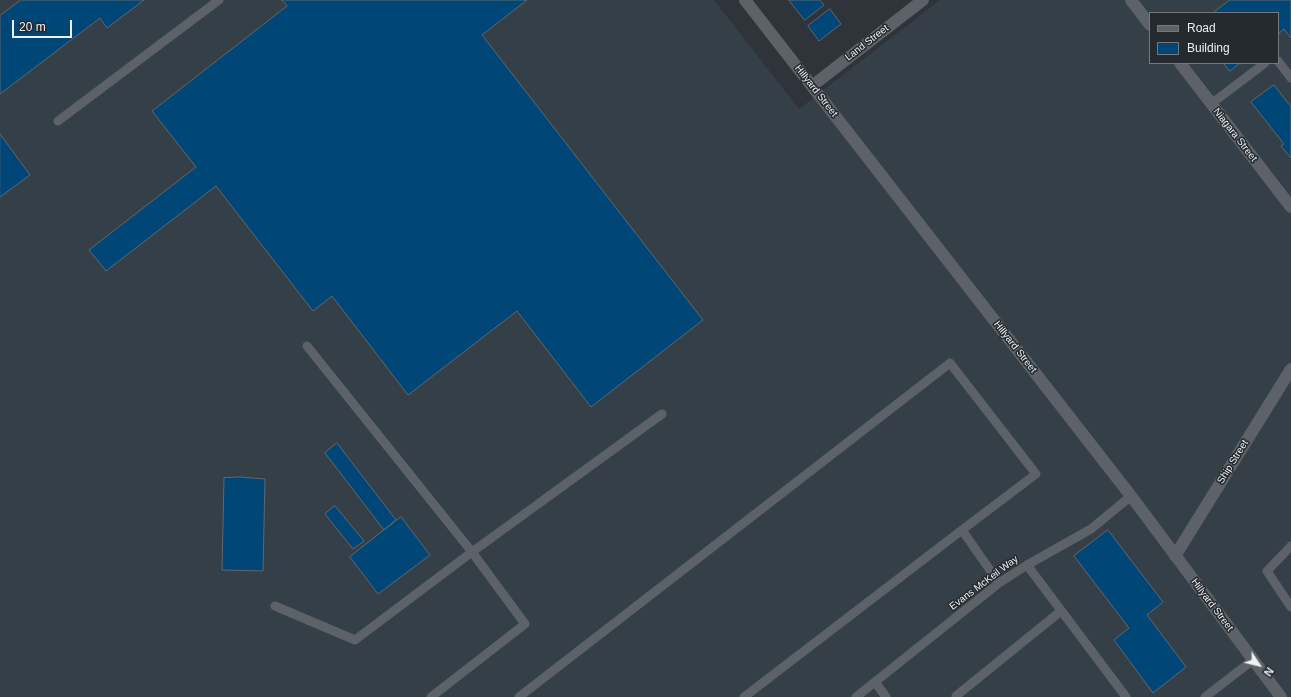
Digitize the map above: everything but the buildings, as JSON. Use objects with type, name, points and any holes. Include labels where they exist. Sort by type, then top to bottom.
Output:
[{"type":"street","name":"Hillyard Street","points":[[745,0],[1131,496],[1281,697]]},
{"type":"street","name":"Land Street","points":[[812,86],[923,0]]},
{"type":"street","points":[[1131,0],[1149,24]]},
{"type":"street","name":"Niagara Street","points":[[1181,64],[1291,206]]},
{"type":"street","name":"Ship Street","points":[[1175,556],[1291,369]]},
{"type":"lane","points":[[58,121],[219,0]]},
{"type":"lane","points":[[1279,62],[1291,78]]},
{"type":"lane","points":[[1212,104],[1264,64]]},
{"type":"lane","points":[[307,346],[472,552],[525,624],[431,697]]},
{"type":"lane","points":[[519,697],[950,363],[1036,474],[744,697]]},
{"type":"lane","points":[[275,606],[355,640],[472,552],[662,414]]},
{"type":"lane","name":"Evans McKeil Way","points":[[856,697],[999,583],[1027,565],[1091,530],[1131,496]]},
{"type":"lane","points":[[962,530],[999,583]]},
{"type":"lane","points":[[1291,546],[1267,571],[1291,607]]},
{"type":"lane","points":[[1027,565],[1126,697]]},
{"type":"lane","points":[[957,697],[956,696],[1062,611]]},
{"type":"lane","points":[[1205,697],[1253,660]]},
{"type":"lane","points":[[875,682],[886,697]]},
{"type":"shaded area","points":[[0,0],[714,0],[799,109],[940,0],[1291,0],[1291,697],[0,697]]}]
